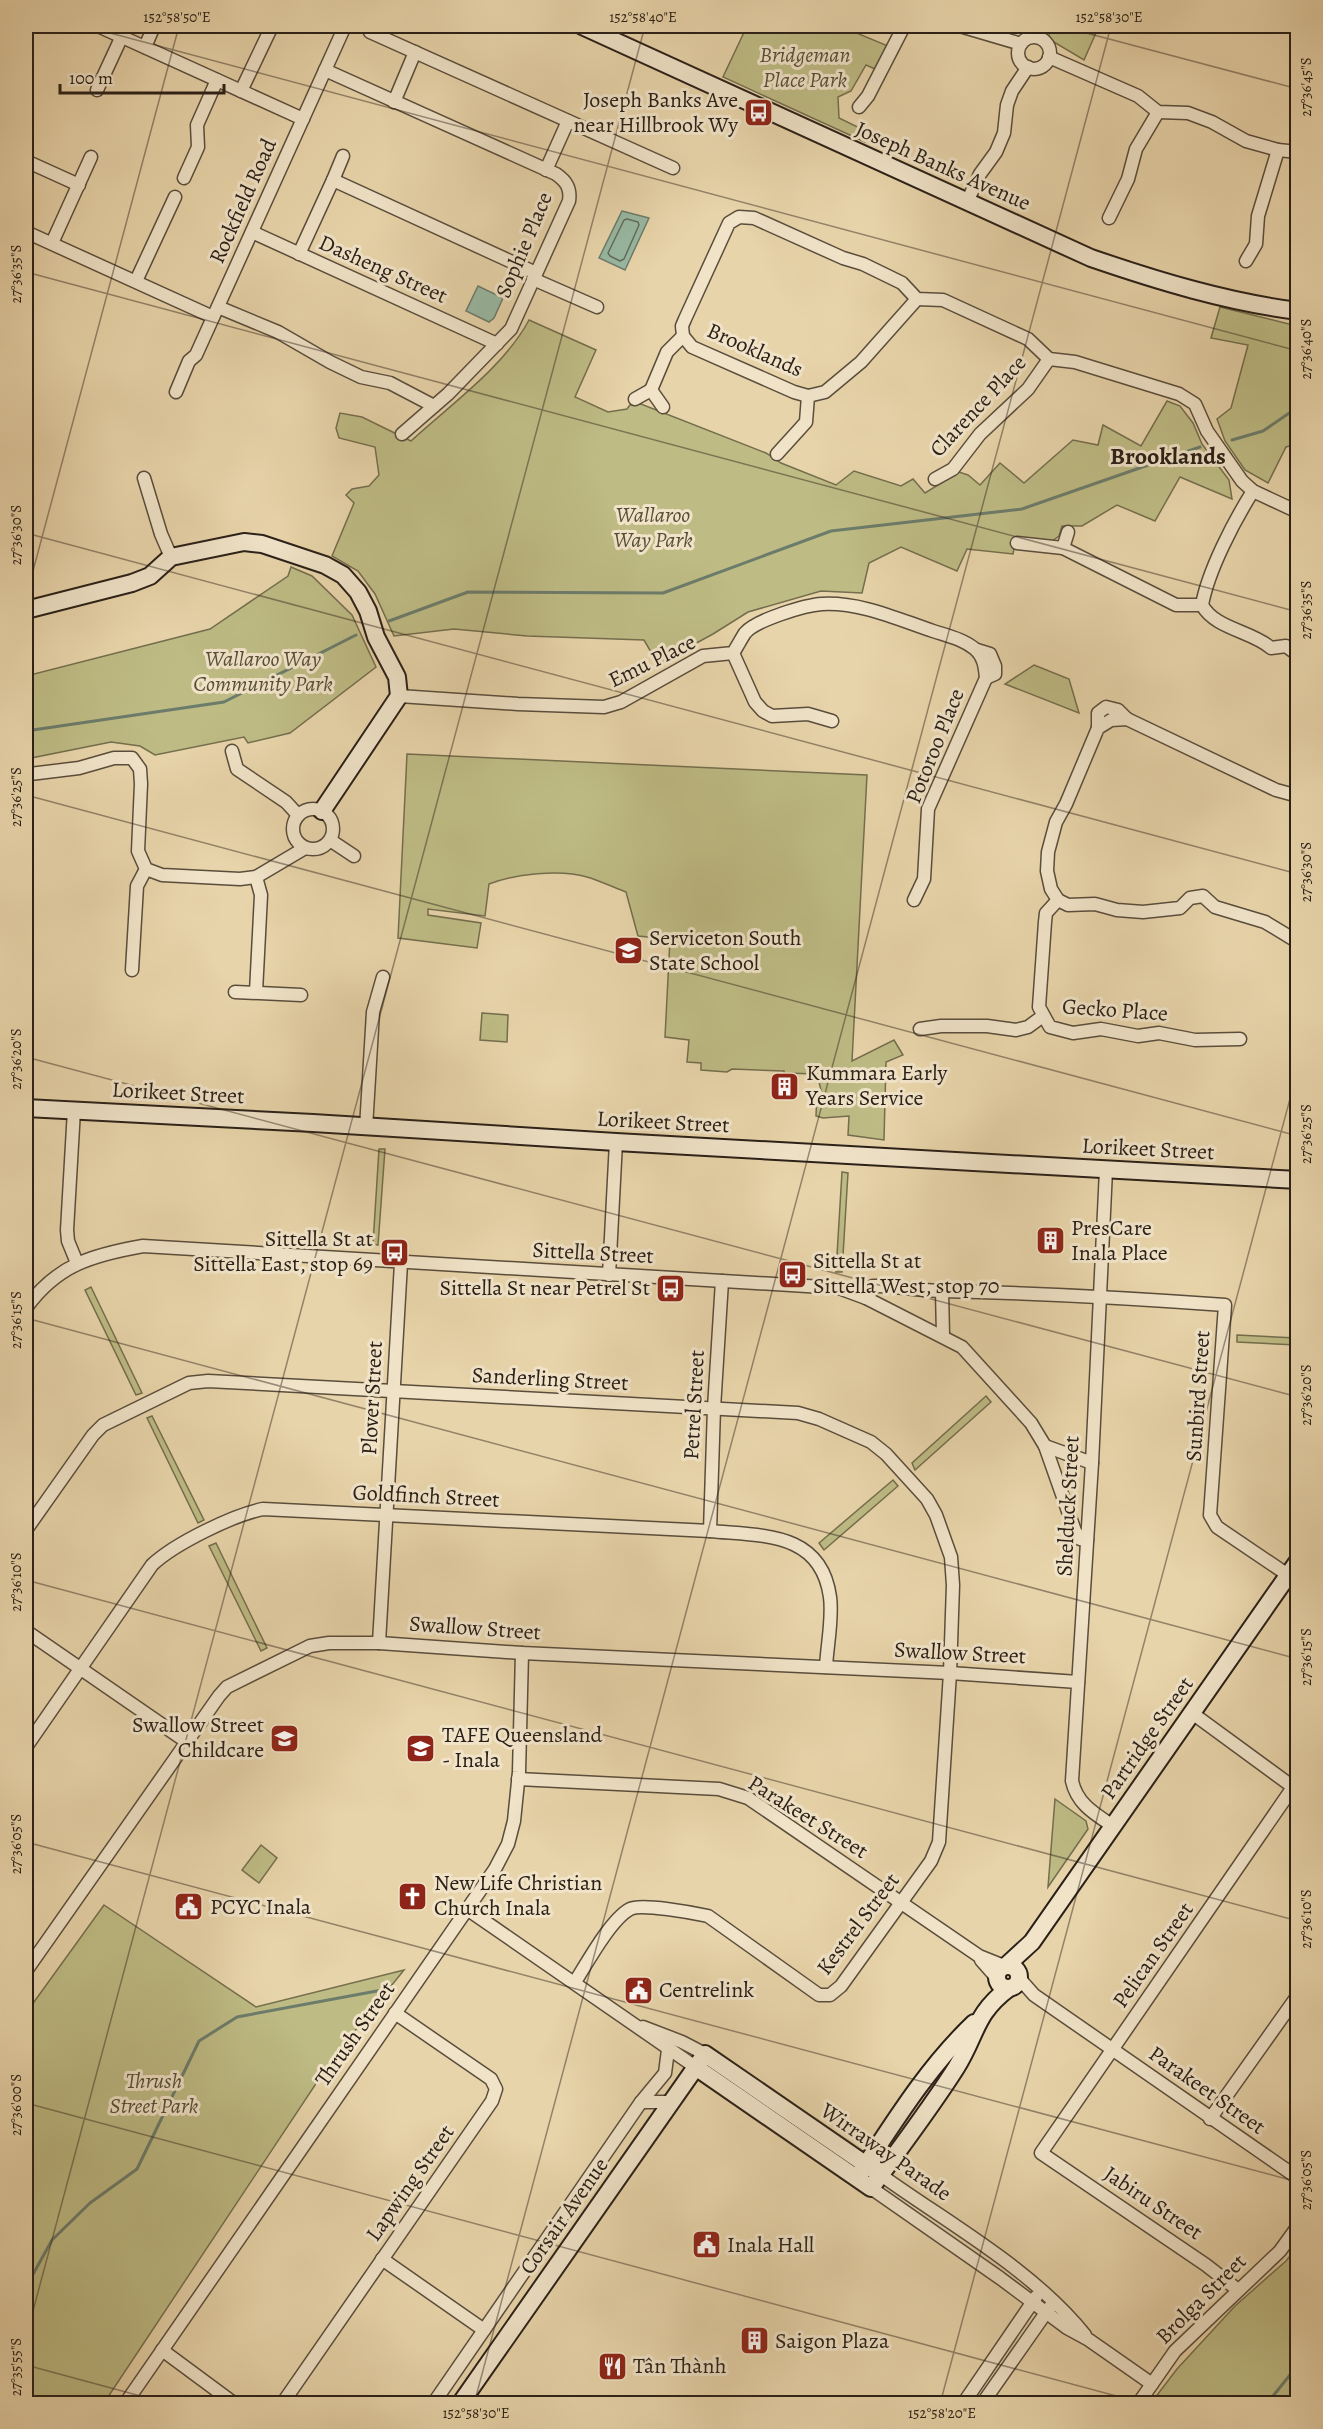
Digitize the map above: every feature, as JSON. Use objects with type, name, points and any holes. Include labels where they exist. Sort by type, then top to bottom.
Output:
[{"type":"street","points":[[98,26],[303,119]]},
{"type":"street","points":[[145,47],[154,26]]},
{"type":"street","points":[[241,91],[272,26]]},
{"type":"street","name":"Rockfield Road","points":[[176,392],[216,312],[345,26]]},
{"type":"street","name":"Joseph Banks Avenue","points":[[582,26],[1091,258],[1162,282],[1248,303],[1298,311]]},
{"type":"street","points":[[859,107],[868,96],[904,26]]},
{"type":"street","points":[[960,26],[1021,44]]},
{"type":"street","points":[[1040,31],[1042,39],[1049,47],[1049,57],[1043,66],[1028,67],[1020,60],[1021,44],[1040,31]]},
{"type":"street","points":[[370,32],[673,168]]},
{"type":"street","points":[[97,90],[122,36]]},
{"type":"street","points":[[394,102],[415,52]]},
{"type":"street","points":[[1049,57],[1138,96],[1158,112],[1188,113],[1212,122],[1246,141],[1278,150],[1298,152]]},
{"type":"street","points":[[967,202],[980,174],[996,152],[1004,133],[1007,105],[1012,91],[1028,67]]},
{"type":"street","name":"Sophie Place","points":[[325,70],[546,170],[565,181],[570,194],[569,201],[511,329],[434,406],[402,434]]},
{"type":"street","points":[[184,178],[198,147],[196,125],[217,80]]},
{"type":"street","points":[[1109,218],[1128,179],[1136,149],[1158,112]]},
{"type":"street","points":[[546,170],[568,121]]},
{"type":"street","points":[[1246,261],[1256,244],[1258,216],[1278,150]]},
{"type":"street","points":[[299,254],[343,156]]},
{"type":"street","points":[[52,243],[91,157]]},
{"type":"street","points":[[26,161],[79,185]]},
{"type":"street","points":[[333,180],[597,307]]},
{"type":"street","points":[[136,281],[175,197]]},
{"type":"street","points":[[635,399],[651,390],[667,352],[683,336],[685,319],[729,223],[739,217],[754,218],[902,283],[917,299],[943,300],[1028,339],[1049,359],[1075,362],[1179,394],[1195,404],[1207,431],[1221,454],[1253,491],[1298,512]]},
{"type":"street","points":[[26,232],[136,281],[216,312],[278,332],[350,372],[390,383],[434,406]]},
{"type":"street","name":"Dasheng Street","points":[[252,232],[497,344]]},
{"type":"street","name":"Brooklands","points":[[683,336],[692,347],[808,396],[825,392],[861,362],[917,299]]},
{"type":"street","name":"Clarence Place","points":[[935,479],[953,469],[980,434],[1028,389],[1049,359]]},
{"type":"street","points":[[651,390],[663,407]]},
{"type":"street","points":[[777,453],[806,422],[808,396]]},
{"type":"street","points":[[144,478],[161,534],[171,556]]},
{"type":"street","points":[[1253,491],[1240,511],[1207,585],[1203,605],[1206,612],[1219,621],[1264,642],[1271,648],[1286,646],[1298,655]]},
{"type":"street","points":[[1063,548],[1068,532]]},
{"type":"street","points":[[26,610],[132,583],[150,576],[171,556],[244,542],[281,549],[343,575],[358,592],[368,611],[376,637],[397,677],[399,696],[322,811]]},
{"type":"street","points":[[1017,543],[1063,548],[1176,605],[1203,605]]},
{"type":"street","name":"Emu Place","points":[[399,696],[604,707],[621,702],[703,656],[733,653],[746,633],[756,625],[793,611],[821,604],[852,606],[875,611],[962,640],[977,650],[985,662],[986,678]]},
{"type":"street","points":[[733,653],[755,702],[763,711],[772,716],[808,714],[832,721]]},
{"type":"street","name":"Potoroo Place","points":[[914,900],[924,879],[928,809],[986,678]]},
{"type":"street","points":[[1298,796],[1276,790],[1127,719],[1111,720],[1098,728],[1056,822],[1048,852],[1047,871],[1051,889],[1058,900],[1068,905],[1095,904],[1117,910],[1143,912],[1180,908],[1190,898],[1203,896],[1215,907],[1265,922],[1298,942]]},
{"type":"street","points":[[232,751],[237,769],[286,802],[298,815]]},
{"type":"street","points":[[26,777],[30,774],[79,768],[114,758],[132,758],[140,769],[141,784],[138,851],[146,869],[162,875],[240,879],[256,877],[305,848]]},
{"type":"street","points":[[310,809],[322,811],[330,818],[333,825],[330,840],[318,849],[305,848],[296,841],[292,832],[298,815],[310,809]]},
{"type":"street","points":[[330,840],[354,856]]},
{"type":"street","points":[[132,970],[137,886],[146,869]]},
{"type":"street","points":[[256,877],[261,895],[256,992]]},
{"type":"street","name":"Gecko Place","points":[[1058,900],[1046,913],[1040,1007],[1050,1027],[1073,1033],[1101,1029],[1138,1036],[1159,1033],[1195,1040],[1240,1039]]},
{"type":"street","points":[[366,1128],[373,1012],[383,977]]},
{"type":"street","points":[[235,992],[301,995]]},
{"type":"street","points":[[920,1029],[941,1026],[987,1026],[1016,1029],[1028,1027],[1043,1016]]},
{"type":"street","name":"Lorikeet Street","points":[[26,1108],[1298,1180]]},
{"type":"street","points":[[74,1110],[67,1230],[68,1241],[77,1263]]},
{"type":"street","points":[[609,1275],[616,1142]]},
{"type":"street","name":"Shelduck Street","points":[[1106,1170],[1092,1463],[1072,1781],[1075,1793],[1091,1811],[1113,1826]]},
{"type":"street","name":"Sittella Street","points":[[26,1308],[38,1291],[55,1276],[77,1263],[106,1252],[142,1246],[834,1287],[866,1298],[963,1347],[1031,1423],[1045,1446],[1075,1531],[1080,1539],[1087,1540]]},
{"type":"street","name":"Plover Street","points":[[379,1643],[401,1263]]},
{"type":"street","name":"Petrel Street","points":[[710,1531],[714,1408],[722,1281]]},
{"type":"street","points":[[866,1298],[873,1286],[942,1291],[975,1290],[1100,1296]]},
{"type":"street","points":[[942,1291],[943,1335]]},
{"type":"street","name":"Sunbird Street","points":[[1100,1296],[1228,1301],[1210,1515],[1217,1527],[1288,1575]]},
{"type":"street","name":"Sanderling Street","points":[[26,1530],[93,1435],[103,1425],[189,1383],[208,1381],[798,1413],[819,1419],[871,1442],[886,1454],[927,1499],[936,1515],[951,1557],[953,1585],[950,1673]]},
{"type":"street","points":[[1045,1446],[1092,1463]]},
{"type":"street","name":"Goldfinch Street","points":[[26,1747],[152,1565],[164,1554],[226,1522],[245,1513],[264,1509],[710,1531],[765,1536],[792,1542],[813,1556],[824,1575],[830,1598],[826,1667]]},
{"type":"street","name":"Partridge Street","points":[[862,2172],[902,2108],[954,2043],[983,2013],[1298,1561]]},
{"type":"street","points":[[26,1631],[187,1742]]},
{"type":"street","name":"Swallow Street","points":[[26,1971],[227,1687],[310,1646],[329,1642],[379,1643],[522,1653],[950,1673],[1078,1682]]},
{"type":"street","name":"Thrush Street","points":[[124,2403],[495,1869],[508,1844],[514,1821],[518,1779],[522,1653]]},
{"type":"street","name":"Kestrel Street","points":[[574,1982],[618,1918],[632,1907],[689,1911],[708,1916],[819,1995],[831,1995],[842,1986],[903,1904],[931,1862],[939,1842],[950,1673]]},
{"type":"street","points":[[1192,1713],[1295,1783]]},
{"type":"street","name":"Parakeet Street","points":[[518,1779],[719,1789],[738,1795],[764,1808],[979,1956],[1209,2119],[1298,2178]]},
{"type":"street","name":"Pelican Street","points":[[1041,2153],[1295,1783]]},
{"type":"street","name":"Wirraway Parade","points":[[467,1909],[639,2026],[668,2050],[700,2060]]},
{"type":"street","points":[[1209,2119],[1298,1995]]},
{"type":"street","name":"Lapwing Street","points":[[282,2403],[492,2101],[496,2089],[491,2079],[395,2013]]},
{"type":"street","name":"Partridge Street","points":[[876,2182],[940,2094],[965,2054],[983,2013]]},
{"type":"street","name":"Wirraway Parade","points":[[639,2026],[681,2042],[700,2060],[876,2182],[1046,2313],[1152,2384]]},
{"type":"street","points":[[432,2403],[641,2102],[665,2073],[668,2050]]},
{"type":"street","name":"Corsair Avenue","points":[[460,2403],[700,2060]]},
{"type":"street","points":[[641,2102],[671,2102]]},
{"type":"street","name":"Jabiru Street","points":[[1041,2153],[1206,2265],[1238,2290]]},
{"type":"street","name":"Wirraway Parade","points":[[876,2182],[1043,2289],[1089,2340]]},
{"type":"street","name":"Brolga Street","points":[[1138,2403],[1175,2351],[1280,2251],[1298,2226]]},
{"type":"street","points":[[382,2259],[484,2330]]},
{"type":"street","points":[[963,2403],[1043,2289]]},
{"type":"street","points":[[982,2403],[1055,2302]]},
{"type":"street","points":[[162,2350],[235,2403]]},
{"type":"green space","name":"Bridgeman Place Park","points":[[747,26],[840,26],[888,46],[875,69],[866,65],[851,91],[838,97],[839,118],[870,133],[865,142],[723,77]]},
{"type":"green space","points":[[1050,26],[1099,26],[1084,60],[1052,41],[1049,36]]},
{"type":"green space","points":[[1220,307],[1297,326],[1297,444],[1286,447],[1268,483],[1245,470],[1225,441],[1217,419],[1231,408],[1248,345],[1211,338]]},
{"type":"green space","name":"Wallaroo Way Park","points":[[529,320],[596,350],[575,397],[608,412],[641,404],[766,453],[781,463],[836,485],[854,471],[901,486],[913,479],[925,493],[959,472],[968,475],[980,485],[1000,463],[1024,483],[1073,440],[1098,445],[1103,425],[1141,446],[1167,401],[1180,406],[1193,423],[1202,444],[1229,480],[1232,499],[1180,477],[1155,521],[1117,505],[1082,526],[1062,526],[1059,536],[1052,541],[1016,539],[1013,554],[967,549],[957,571],[901,547],[869,563],[862,593],[821,591],[748,612],[658,664],[644,640],[527,636],[454,629],[394,636],[375,594],[358,571],[332,556],[354,503],[346,495],[352,489],[369,486],[379,475],[375,447],[339,438],[336,428],[340,413],[362,417],[411,441],[506,354]]},
{"type":"green space","name":"Wallaroo Way Community Park","points":[[291,567],[312,576],[352,615],[376,667],[290,733],[248,743],[244,737],[155,755],[140,746],[111,742],[26,759],[26,676],[210,629],[288,576]]},
{"type":"green space","points":[[1034,665],[1069,679],[1079,713],[1005,684]]},
{"type":"green space","points":[[407,754],[867,775],[852,1061],[894,1040],[903,1055],[886,1062],[884,1140],[848,1135],[849,1116],[823,1118],[816,1116],[817,1092],[821,1090],[817,1074],[732,1069],[727,1072],[701,1070],[701,1063],[687,1062],[689,1040],[665,1037],[670,939],[638,936],[626,892],[592,879],[564,873],[537,874],[499,880],[489,884],[485,916],[428,909],[428,915],[481,923],[477,948],[398,938]]},
{"type":"green space","points":[[482,1013],[508,1015],[507,1042],[480,1040]]},
{"type":"green space","points":[[379,1149],[385,1149],[378,1245],[373,1244]]},
{"type":"green space","points":[[842,1172],[848,1173],[842,1272],[836,1272]]},
{"type":"green space","points":[[91,1287],[142,1393],[136,1395],[85,1290]]},
{"type":"green space","points":[[1237,1335],[1297,1338],[1297,1345],[1237,1342]]},
{"type":"green space","points":[[986,1396],[991,1402],[915,1470],[912,1463]]},
{"type":"green space","points":[[152,1416],[204,1520],[198,1523],[147,1418]]},
{"type":"green space","points":[[893,1480],[898,1486],[824,1550],[819,1543]]},
{"type":"green space","points":[[216,1543],[267,1648],[261,1651],[209,1546]]},
{"type":"green space","points":[[1055,1799],[1086,1821],[1088,1829],[1048,1887]]},
{"type":"green space","points":[[261,1845],[277,1858],[259,1883],[242,1870]]},
{"type":"green space","name":"Thrush Street Park","points":[[104,1905],[256,2007],[404,1970],[333,2058],[104,2403],[26,2403],[26,2013]]},
{"type":"green space","points":[[1297,2247],[1297,2403],[1151,2403],[1177,2369],[1235,2306],[1286,2261]]},
{"type":"water","points":[[622,211],[649,218],[625,270],[599,258]]},
{"type":"water","points":[[478,286],[503,298],[494,318],[489,322],[466,311]]},
{"type":"waterway","points":[[1232,440],[1263,431],[1298,407]]},
{"type":"waterway","points":[[389,621],[468,592],[663,593],[831,531],[1022,509],[1200,447]]},
{"type":"waterway","points":[[26,731],[224,702],[356,635]]},
{"type":"waterway","points":[[26,2287],[52,2240],[90,2203],[137,2169],[199,2041],[237,2017],[393,1988]]},
{"type":"waterway","points":[[1257,2404],[1273,2396],[1298,2365]]},
{"type":"place","name":"Joseph Banks Ave near Hillbrook Wy","points":[[759,113]]},
{"type":"place","name":"Serviceton South State School","points":[[628,951]]},
{"type":"place","name":"Kummara Early Years Service","points":[[785,1086]]},
{"type":"place","name":"PresCare Inala Place","points":[[1050,1241]]},
{"type":"place","name":"Sittella St at Sittella East, stop 69","points":[[394,1252]]},
{"type":"place","name":"Sittella St at Sittella West, stop 70","points":[[792,1274]]},
{"type":"place","name":"Sittella St near Petrel St","points":[[671,1288]]},
{"type":"place","name":"Swallow Street Childcare","points":[[285,1738]]},
{"type":"place","name":"TAFE Queensland - Inala","points":[[421,1748]]},
{"type":"place","name":"New Life Christian Church Inala","points":[[413,1896]]},
{"type":"place","name":"PCYC Inala","points":[[189,1907]]},
{"type":"place","name":"Centrelink","points":[[638,1990]]},
{"type":"place","name":"Inala Hall","points":[[706,2245]]},
{"type":"place","name":"Saigon Plaza","points":[[754,2341]]},
{"type":"place","name":"Tân Thành","points":[[612,2366]]},
{"type":"district","name":"Brooklands","points":[[1168,456]]}]
